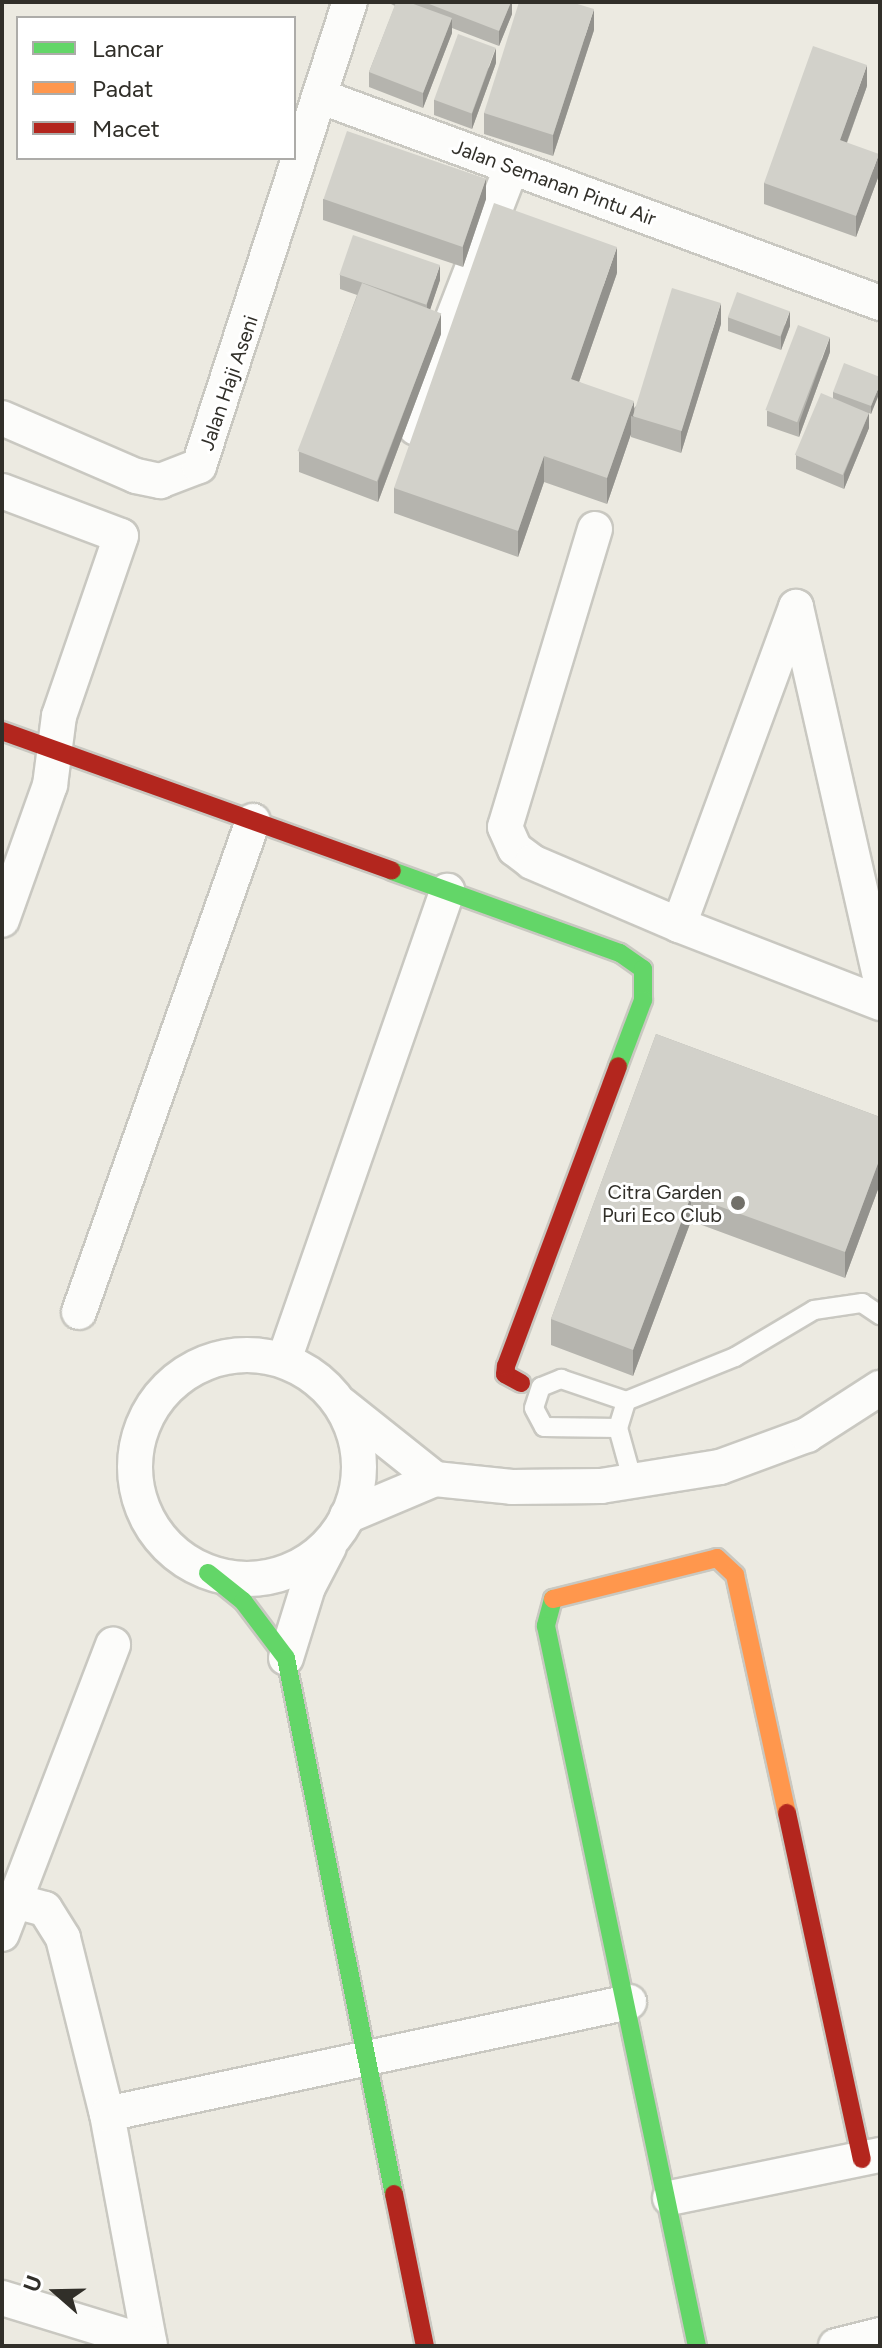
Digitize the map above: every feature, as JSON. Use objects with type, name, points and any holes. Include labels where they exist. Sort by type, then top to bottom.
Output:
[{"type":"street","points":[[322,97],[350,2]]},
{"type":"street","name":"Jalan Semanan Pintu Air","points":[[322,97],[880,303]]},
{"type":"street","name":"Jalan Haji Aseni","points":[[2,418],[136,476],[160,481],[199,466],[322,97]]},
{"type":"street","points":[[416,428],[434,367],[511,168]]},
{"type":"street","points":[[2,491],[121,536],[59,716],[50,785],[2,920]]},
{"type":"street","points":[[595,529],[505,827],[515,849],[532,862],[679,925],[880,1003]]},
{"type":"street","points":[[679,925],[796,607],[880,976]]},
{"type":"street","points":[[2,731],[620,953],[643,969],[643,1000],[506,1366],[505,1374],[521,1383]]},
{"type":"street","points":[[79,1312],[253,821]]},
{"type":"street","points":[[284,1360],[447,891]]},
{"type":"street","points":[[425,2346],[370,2060],[286,1658],[243,1601],[169,1548],[143,1509],[135,1463],[142,1429],[159,1398],[195,1368],[239,1355],[284,1360],[307,1371],[340,1403],[435,1479]]},
{"type":"street","points":[[208,1573],[231,1578],[269,1577],[299,1566],[341,1526],[435,1479],[512,1487],[633,1482],[720,1467],[775,1449],[844,1415],[880,1388]]},
{"type":"street","points":[[286,1658],[308,1587],[341,1526],[359,1472],[357,1447],[340,1403]]},
{"type":"street","points":[[670,2198],[871,2157],[735,1575],[717,1558],[568,1591],[555,1595],[546,1610],[670,2198],[697,2346]]},
{"type":"street","points":[[2,1934],[113,1645]]},
{"type":"street","points":[[2,2298],[149,2345],[107,2114],[63,1938],[45,1909],[15,1901]]},
{"type":"street","points":[[107,2114],[629,2002]]},
{"type":"street","points":[[836,2346],[880,2335]]},
{"type":"lane","points":[[618,1428],[544,1427],[534,1408],[541,1387],[561,1379],[626,1401],[735,1357],[814,1310],[862,1303],[880,1315]]},
{"type":"lane","points":[[626,1401],[618,1428],[633,1482]]},
{"type":"building","points":[[396,2],[408,2],[452,18],[423,93],[369,72]]},
{"type":"building","points":[[424,2],[511,2],[499,31]]},
{"type":"building","points":[[519,2],[571,2],[594,9],[553,135],[484,113]]},
{"type":"building","points":[[458,34],[496,48],[472,113],[434,100]]},
{"type":"building","points":[[813,46],[867,65],[840,140],[879,154],[856,216],[764,183]]},
{"type":"building","points":[[347,131],[486,179],[463,247],[324,199]]},
{"type":"building","points":[[494,203],[617,247],[571,379],[634,401],[607,478],[544,456],[518,531],[394,488]]},
{"type":"building","points":[[353,235],[440,265],[426,305],[339,275]]},
{"type":"building","points":[[362,283],[441,313],[377,482],[297,451]]},
{"type":"building","points":[[672,288],[721,303],[682,431],[633,416]]},
{"type":"building","points":[[737,292],[790,311],[780,337],[728,317]]},
{"type":"building","points":[[798,325],[830,337],[797,422],[765,410]]},
{"type":"building","points":[[844,363],[880,377],[871,406],[833,392]]},
{"type":"building","points":[[821,393],[869,413],[843,475],[795,455]]},
{"type":"building","name":"Citra Garden Puri Eco Club","points":[[656,1034],[880,1117],[880,1158],[845,1252],[691,1196],[633,1350],[551,1319]]},
{"type":"traffic: fast","points":[[392,871],[620,953],[643,969],[643,1000],[618,1066]]},
{"type":"traffic: fast","points":[[208,1573],[243,1601],[286,1658],[394,2194]]},
{"type":"traffic: fast","points":[[553,1599],[546,1626],[697,2346]]},
{"type":"traffic: slow","points":[[553,1599],[717,1558],[735,1575],[787,1813]]},
{"type":"traffic: jam","points":[[2,731],[392,871]]},
{"type":"traffic: jam","points":[[521,1383],[505,1374],[506,1366],[618,1066]]},
{"type":"traffic: jam","points":[[787,1813],[862,2159]]},
{"type":"traffic: jam","points":[[394,2194],[425,2346]]},
{"type":"place","name":"Citra Garden Puri Eco Club","points":[[738,1203]]}]
